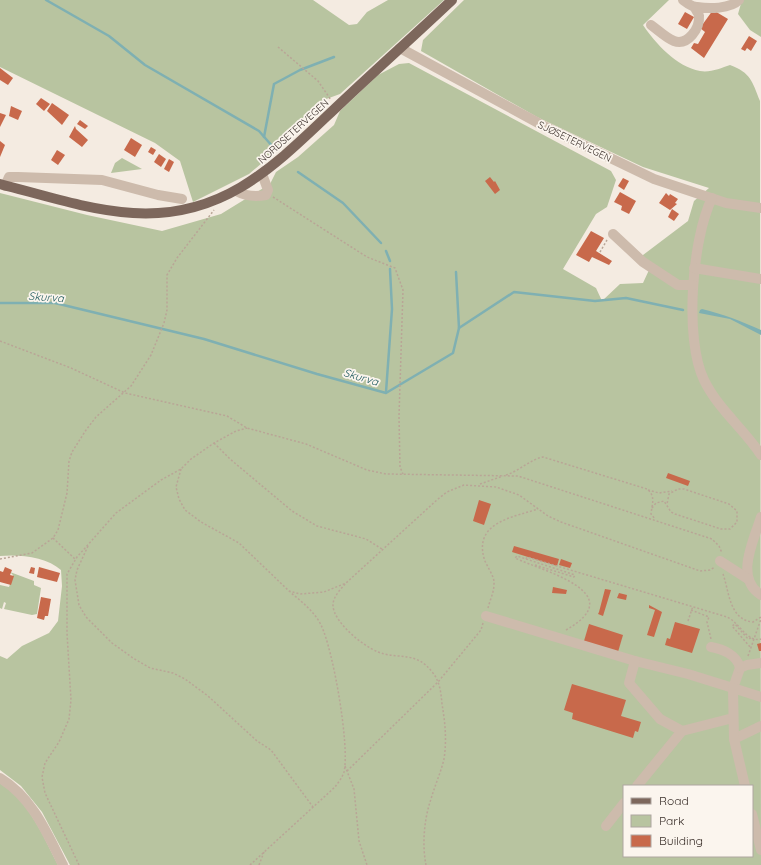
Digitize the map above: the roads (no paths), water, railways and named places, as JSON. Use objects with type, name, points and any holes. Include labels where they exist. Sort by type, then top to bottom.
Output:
[{"type":"main road","name":"NORDSETERVEGEN","points":[[3,185],[94,207],[133,213],[180,210],[210,203],[236,191],[262,174],[296,146],[452,0]]},
{"type":"street","points":[[651,25],[675,42],[683,41],[693,35],[697,27],[699,16],[695,8],[683,0]]},
{"type":"street","points":[[695,8],[725,7],[734,5],[739,0]]},
{"type":"street","name":"SJØSETERVEGEN","points":[[400,48],[542,125],[597,153],[654,179],[726,203],[761,208]]},
{"type":"street","points":[[236,191],[243,195],[258,197],[266,195],[268,190],[262,174]]},
{"type":"street","points":[[3,185],[9,177],[18,176],[102,180],[158,195],[182,199]]},
{"type":"street","points":[[712,198],[705,215],[697,245],[694,268],[694,343],[698,367],[711,393],[761,455]]},
{"type":"street","points":[[613,234],[643,262],[678,285],[693,285]]},
{"type":"street","points":[[694,268],[761,279]]},
{"type":"street","points":[[748,579],[748,558],[761,517]]},
{"type":"street","points":[[720,561],[748,579],[756,592],[761,595]]},
{"type":"street","points":[[486,616],[635,661],[688,674],[761,697]]},
{"type":"street","points":[[711,647],[727,652],[735,657],[740,668],[733,688],[733,718],[734,739],[745,785]]},
{"type":"street","points":[[635,661],[629,683],[660,719],[682,731]]},
{"type":"street","points":[[740,668],[747,665],[761,663]]},
{"type":"street","points":[[638,785],[682,731],[733,718]]},
{"type":"street","points":[[734,739],[761,726]]},
{"type":"street","points":[[0,778],[10,784],[31,806],[63,865]]},
{"type":"street","points":[[606,826],[623,804]]},
{"type":"street","points":[[753,818],[761,850]]},
{"type":"water","points":[[702,309],[725,315],[761,330],[761,335],[730,319],[699,313]]},
{"type":"waterway","points":[[46,0],[109,36],[145,65],[259,131],[273,147]]},
{"type":"waterway","points":[[264,137],[274,84],[300,70],[334,57]]},
{"type":"waterway","points":[[298,172],[343,203],[381,243]]},
{"type":"waterway","points":[[386,251],[390,261]]},
{"type":"waterway","points":[[386,392],[392,309],[390,269]]},
{"type":"waterway","points":[[456,272],[459,328]]},
{"type":"waterway","name":"Skurva","points":[[0,303],[55,303],[204,339],[317,374],[386,393],[453,353],[459,328],[514,292],[595,301],[626,298],[683,310]]}]
